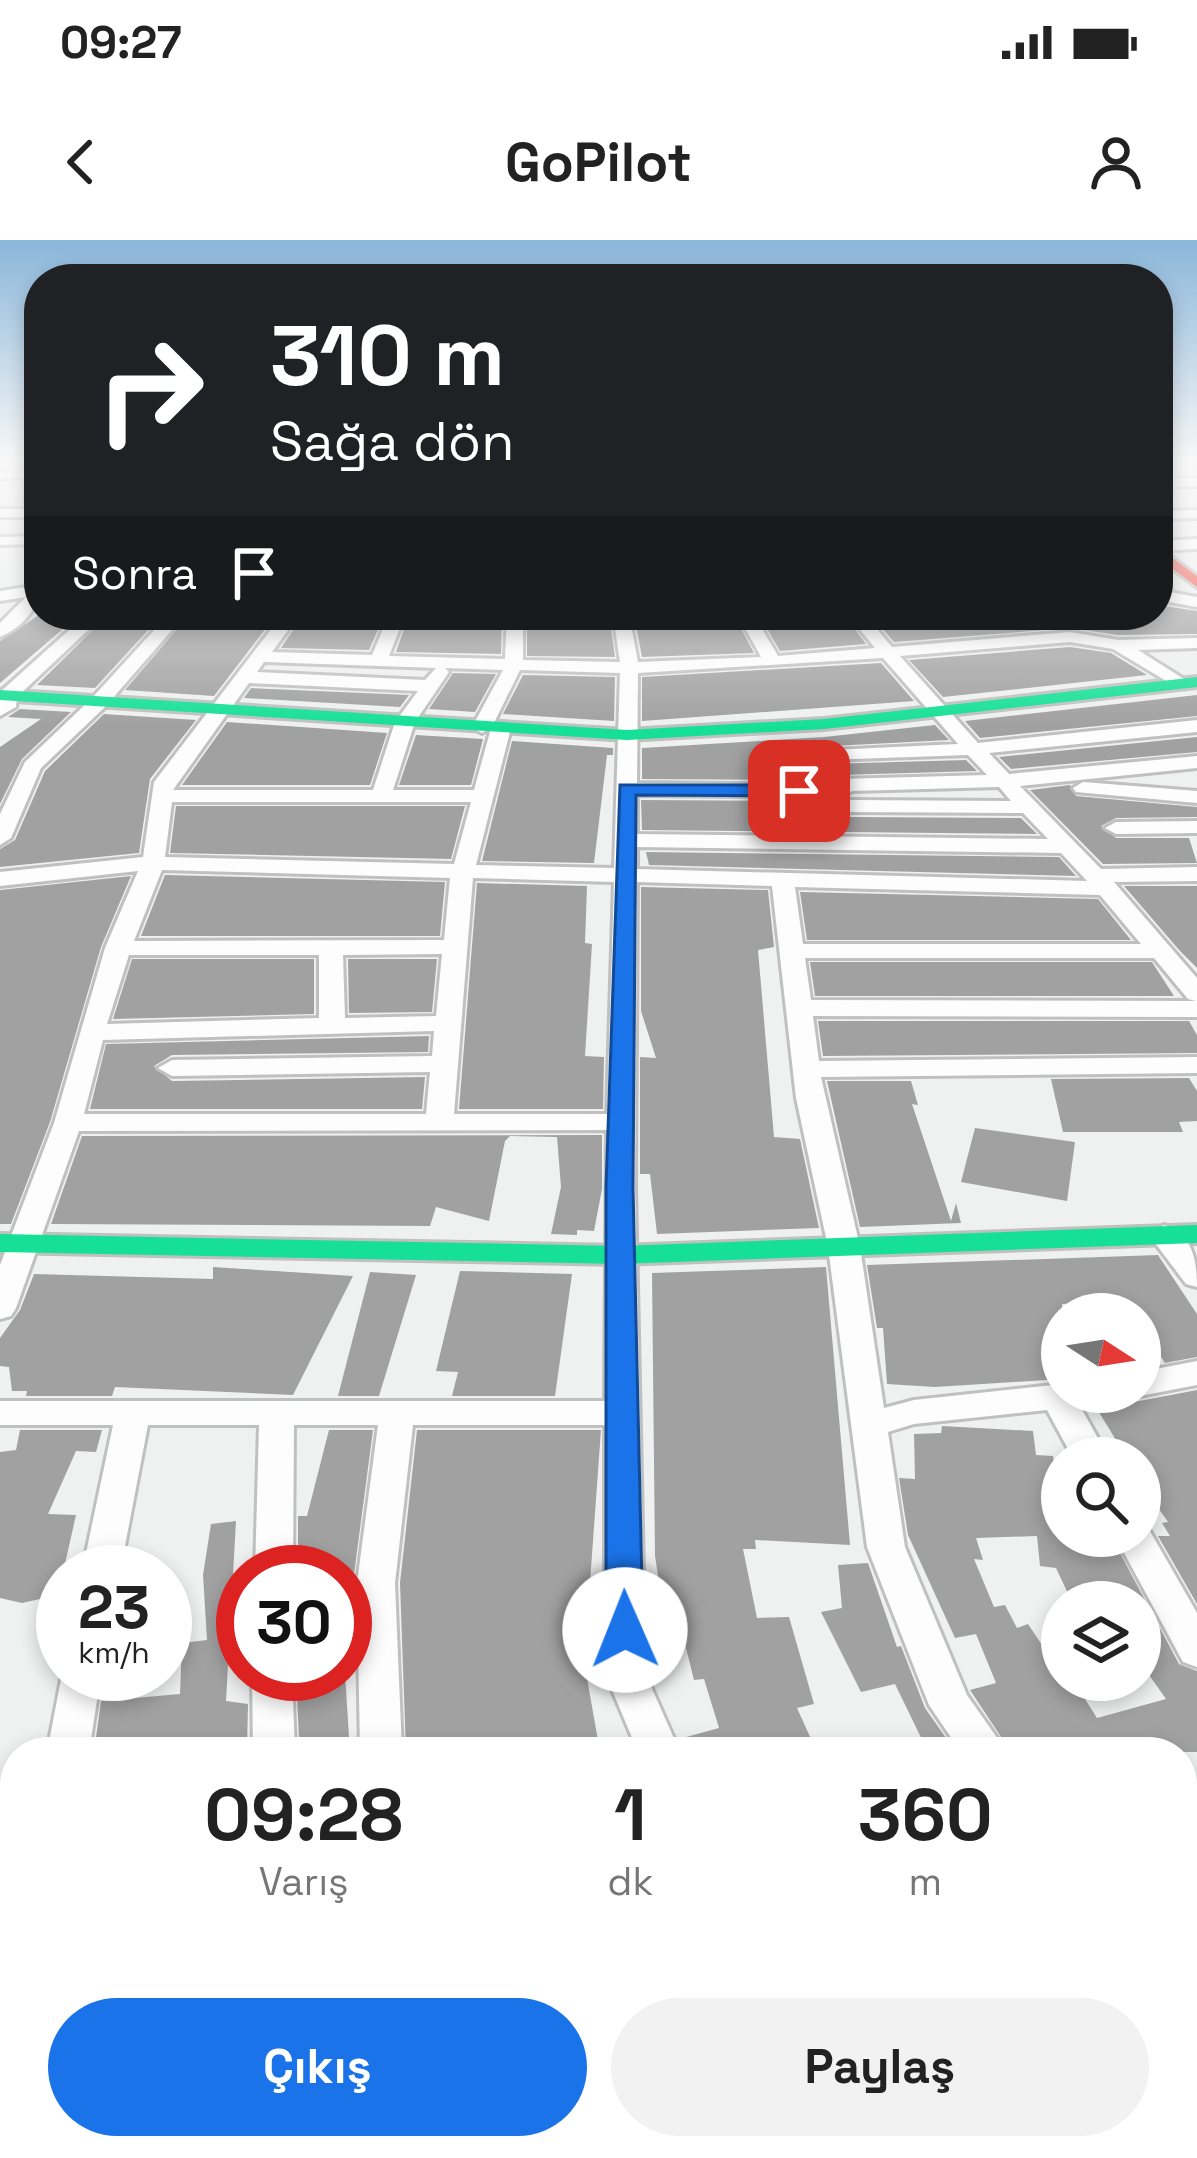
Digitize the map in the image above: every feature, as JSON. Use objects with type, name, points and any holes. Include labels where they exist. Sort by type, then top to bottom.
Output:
[{"type":"street","points":[[0,632],[24,612]]},
{"type":"street","points":[[2,701],[80,630]]},
{"type":"street","points":[[0,838],[32,766],[98,703],[164,630]]},
{"type":"street","points":[[0,1308],[13,1243],[68,1123],[117,948],[153,863],[164,782],[279,630]]},
{"type":"street","points":[[379,659],[391,630]]},
{"type":"street","points":[[439,1123],[462,875],[483,796],[491,728],[514,665],[515,630]]},
{"type":"street","points":[[623,630],[628,668],[629,840],[620,1255],[625,1673],[653,1737]]},
{"type":"street","points":[[754,630],[772,661]]},
{"type":"street","points":[[868,630],[1159,951],[1192,981]]},
{"type":"street","points":[[1070,637],[1072,630]]},
{"type":"street","points":[[250,667],[379,659],[628,668],[886,652],[1002,635],[1070,637],[1118,645],[1197,643]]},
{"type":"street","points":[[1118,645],[1188,682]]},
{"type":"street","points":[[381,796],[405,722],[447,663]]},
{"type":"street","points":[[250,667],[430,686]]},
{"type":"street","points":[[2,701],[627,735],[824,724],[1188,682]]},
{"type":"street","points":[[824,724],[861,882]]},
{"type":"street","points":[[832,756],[974,749],[1197,726]]},
{"type":"street","points":[[843,794],[1197,762]]},
{"type":"street","points":[[1005,781],[1189,796],[1197,825],[1116,828]]},
{"type":"street","points":[[626,789],[843,794],[1029,807]]},
{"type":"street","points":[[160,796],[483,796]]},
{"type":"street","points":[[629,840],[1064,846]]},
{"type":"street","points":[[0,879],[153,863],[462,875],[625,874],[861,882],[1101,882],[1197,874]]},
{"type":"street","points":[[783,880],[806,1069],[844,1247],[886,1547],[950,1705],[975,1737]]},
{"type":"street","points":[[331,947],[332,1026]]},
{"type":"street","points":[[117,948],[455,947]]},
{"type":"street","points":[[793,951],[1159,951]]},
{"type":"street","points":[[799,1008],[1197,1009]]},
{"type":"street","points":[[93,1032],[448,1023]]},
{"type":"street","points":[[172,1068],[445,1064]]},
{"type":"street","points":[[806,1069],[1197,1065]]},
{"type":"street","points":[[68,1123],[621,1122]]},
{"type":"street","points":[[13,1243],[620,1255],[1181,1234],[1197,1277]]},
{"type":"street","points":[[1161,1380],[1197,1373]]},
{"type":"street","points":[[869,1425],[914,1412],[1041,1401]]},
{"type":"street","points":[[0,1413],[622,1413]]},
{"type":"street","points":[[107,1545],[134,1413]]},
{"type":"street","points":[[275,1545],[277,1413]]},
{"type":"street","points":[[381,1737],[376,1583],[397,1413]]},
{"type":"street","points":[[1146,1557],[1197,1649]]},
{"type":"street","points":[[70,1737],[76,1701]]},
{"type":"street","points":[[273,1701],[274,1737]]},
{"type":"building","points":[[1173,607],[1197,611],[1197,634],[1118,635],[1084,630],[1173,630]]},
{"type":"building","points":[[24,625],[24,630],[62,630],[0,683],[0,641]]},
{"type":"building","points":[[93,630],[148,630],[95,688],[37,685]]},
{"type":"building","points":[[176,630],[265,630],[214,696],[125,690]]},
{"type":"building","points":[[293,630],[378,630],[369,650],[281,648]]},
{"type":"building","points":[[404,630],[502,630],[501,654],[396,652]]},
{"type":"building","points":[[527,630],[611,630],[615,657],[527,656]]},
{"type":"building","points":[[637,630],[742,630],[754,653],[642,657]]},
{"type":"building","points":[[768,630],[855,630],[866,644],[780,651]]},
{"type":"building","points":[[884,630],[1045,630],[894,642]]},
{"type":"building","points":[[1070,647],[1111,653],[1147,675],[943,697],[909,660]]},
{"type":"building","points":[[881,663],[914,701],[642,721],[642,677]]},
{"type":"building","points":[[453,673],[496,674],[475,712],[429,709]]},
{"type":"building","points":[[523,675],[615,677],[614,721],[503,714]]},
{"type":"building","points":[[251,688],[409,695],[400,707],[244,698]]},
{"type":"building","points":[[1197,695],[1197,716],[980,738],[965,721]]},
{"type":"building","points":[[20,709],[71,712],[22,759],[0,804],[0,747],[41,719],[8,717]]},
{"type":"building","points":[[104,714],[196,720],[150,779],[139,853],[0,867],[0,849],[15,840],[45,771]]},
{"type":"building","points":[[227,722],[387,733],[370,785],[182,785]]},
{"type":"building","points":[[935,725],[949,740],[832,746],[820,752],[818,759],[825,764],[966,760],[977,771],[840,775],[829,780],[642,779],[642,748]]},
{"type":"building","points":[[416,735],[483,739],[471,785],[399,785]]},
{"type":"building","points":[[1197,737],[1197,752],[1011,769],[999,757]]},
{"type":"building","points":[[512,741],[613,748],[613,755],[607,755],[594,863],[482,861]]},
{"type":"building","points":[[1070,785],[1076,796],[1197,807],[1197,817],[1116,818],[1101,826],[1116,838],[1189,838],[1197,863],[1103,864],[1030,790]]},
{"type":"building","points":[[641,800],[837,801],[834,808],[849,817],[1021,818],[1037,834],[642,830]]},
{"type":"building","points":[[176,806],[465,806],[451,859],[170,853]]},
{"type":"building","points":[[646,852],[1059,857],[1076,876],[649,865]]},
{"type":"building","points":[[165,875],[445,882],[440,936],[141,936]]},
{"type":"building","points":[[131,876],[101,947],[50,1122],[11,1224],[0,1224],[0,890]]},
{"type":"building","points":[[477,883],[587,886],[585,943],[592,944],[585,1056],[604,1057],[603,1109],[459,1109]]},
{"type":"building","points":[[1124,886],[1197,886],[1197,968],[1180,951]]},
{"type":"building","points":[[641,887],[768,890],[774,947],[758,950],[774,1137],[800,1139],[819,1228],[657,1234],[650,1174],[640,1174],[640,1057],[656,1058],[641,1011]]},
{"type":"building","points":[[800,892],[1098,899],[1131,940],[807,940]]},
{"type":"building","points":[[132,959],[314,959],[314,1014],[113,1019]]},
{"type":"building","points":[[348,959],[437,959],[432,1012],[349,1013]]},
{"type":"building","points":[[810,962],[1152,962],[1174,996],[815,996]]},
{"type":"building","points":[[818,1021],[1189,1021],[1197,1035],[1197,1053],[823,1056]]},
{"type":"building","points":[[429,1036],[428,1052],[172,1055],[154,1066],[172,1081],[425,1077],[422,1109],[90,1109],[106,1044]]},
{"type":"building","points":[[1189,1078],[1197,1091],[1197,1121],[1179,1122],[1183,1132],[1063,1132],[1051,1079]]},
{"type":"building","points":[[827,1081],[911,1081],[918,1105],[912,1104],[951,1221],[956,1203],[961,1223],[860,1227]]},
{"type":"building","points":[[975,1128],[1075,1142],[1067,1201],[961,1182]]},
{"type":"building","points":[[602,1135],[602,1189],[594,1231],[577,1230],[577,1235],[551,1234],[561,1187],[557,1137],[510,1136],[505,1141],[489,1221],[436,1207],[430,1226],[51,1224],[82,1136]]},
{"type":"building","points":[[1158,1255],[1197,1314],[1197,1357],[1165,1363],[1161,1357],[1161,1293],[1041,1293],[1041,1380],[935,1387],[887,1384],[883,1328],[877,1328],[867,1265]]},
{"type":"building","points":[[213,1267],[353,1276],[293,1395],[115,1387],[112,1396],[26,1396],[27,1391],[12,1391],[9,1367],[0,1366],[0,1338],[20,1310],[34,1274],[213,1279]]},
{"type":"building","points":[[826,1267],[850,1545],[755,1540],[756,1549],[743,1549],[757,1618],[789,1617],[814,1704],[797,1708],[810,1737],[686,1737],[719,1728],[704,1679],[694,1680],[679,1620],[665,1621],[655,1556],[652,1273]]},
{"type":"building","points":[[460,1271],[572,1274],[555,1396],[452,1396],[458,1372],[436,1371]]},
{"type":"building","points":[[370,1272],[416,1275],[379,1396],[338,1396]]},
{"type":"building","points":[[1197,1390],[1197,1604],[1161,1541],[1161,1536],[1170,1536],[1161,1512],[1161,1437],[1114,1437],[1099,1413],[1161,1413],[1161,1397]]},
{"type":"building","points":[[942,1426],[1033,1431],[1036,1455],[1041,1455],[1041,1557],[1122,1557],[1135,1581],[1062,1581],[1056,1568],[1040,1566],[1037,1536],[976,1538],[983,1560],[974,1559],[994,1607],[1005,1605],[1017,1628],[1028,1624],[1041,1644],[1041,1701],[1086,1701],[1097,1718],[1166,1699],[1161,1692],[1161,1630],[1179,1664],[1197,1671],[1197,1737],[1001,1737],[970,1690],[996,1683],[976,1634],[955,1638],[908,1535],[899,1478],[915,1479],[914,1434],[941,1433]]},
{"type":"building","points":[[20,1430],[102,1430],[96,1452],[76,1451],[48,1514],[76,1515],[69,1545],[36,1545],[36,1600],[22,1603],[0,1598],[0,1452],[16,1450]]},
{"type":"building","points":[[329,1430],[373,1430],[358,1545],[298,1545],[298,1516],[307,1516]]},
{"type":"building","points":[[417,1430],[601,1430],[588,1610],[575,1610],[597,1737],[405,1737],[400,1583]]},
{"type":"building","points":[[236,1521],[235,1545],[216,1545],[216,1701],[248,1704],[247,1737],[96,1737],[101,1701],[192,1701],[192,1642],[207,1640],[203,1575],[211,1524]]},
{"type":"building","points":[[868,1563],[897,1647],[901,1646],[925,1708],[945,1737],[921,1737],[895,1684],[861,1692],[821,1612],[842,1608],[838,1565]]},
{"type":"building","points":[[297,1701],[347,1701],[349,1737],[299,1737]]},
{"type":"traffic: fast","points":[[0,695],[627,735],[824,724],[1197,682]]},
{"type":"traffic: fast","points":[[0,1243],[620,1255],[1197,1234]]},
{"type":"traffic: jam","points":[[1173,563],[1197,583]]},
{"type":"route","points":[[625,1630],[620,1187],[629,840],[626,789],[799,791]]}]
